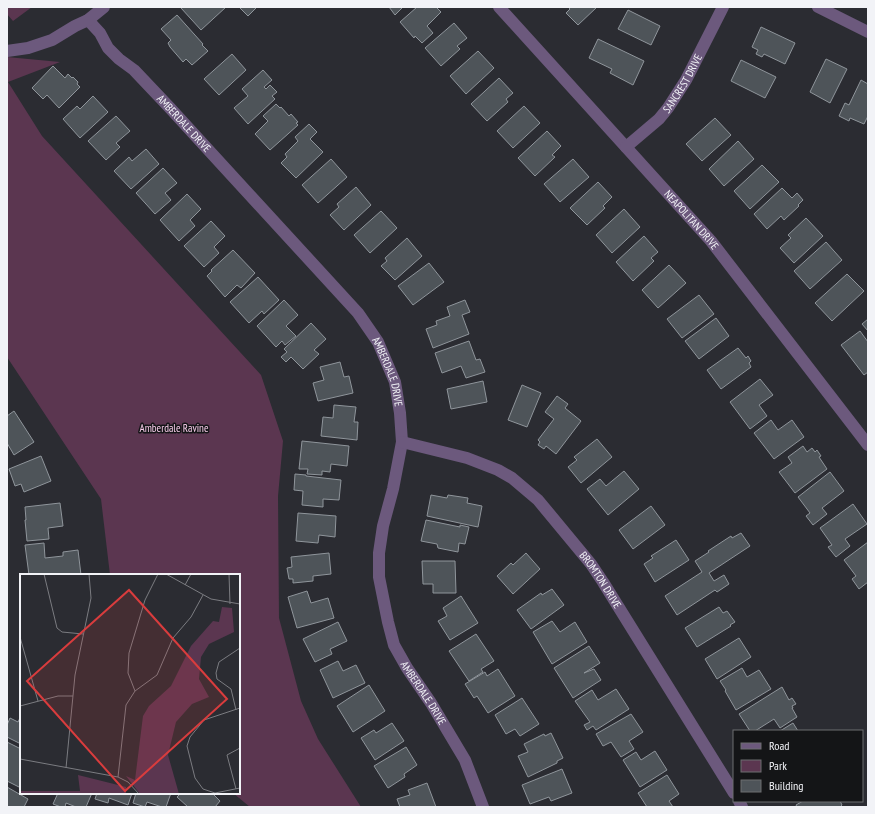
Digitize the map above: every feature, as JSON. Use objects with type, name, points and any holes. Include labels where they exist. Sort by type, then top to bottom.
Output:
[{"type":"street","points":[[7,51],[41,45],[88,20],[104,7]]},
{"type":"street","name":"NEAPOLITAN DRIVE","points":[[499,7],[711,240],[866,438]]},
{"type":"street","name":"SANCREST DRIVE","points":[[626,146],[659,119],[668,108],[686,80],[723,7]]},
{"type":"street","points":[[818,7],[868,32]]},
{"type":"street","name":"AMBERDALE DRIVE","points":[[88,20],[100,33],[108,48],[134,70],[358,313],[378,342],[395,382],[400,413],[402,442],[393,488],[383,526],[379,577],[382,599],[394,645],[406,668],[431,704],[465,760],[483,807]]},
{"type":"street","name":"BROMTON DRIVE","points":[[402,442],[485,464],[512,478],[538,500],[591,564],[733,791]]},
{"type":"green space","points":[[7,7],[32,7],[13,21],[7,14]]},
{"type":"green space","name":"Amberdale Ravine","points":[[7,57],[60,62],[8,82],[42,136],[261,375],[283,441],[278,496],[279,618],[301,701],[318,739],[361,807],[250,807],[234,794],[240,794],[240,574],[110,574],[101,499],[7,357]]},
{"type":"building","points":[[226,7],[201,30],[181,8]]},
{"type":"building","points":[[239,7],[257,7],[248,16]]},
{"type":"building","points":[[389,7],[403,7],[395,15]]},
{"type":"building","points":[[417,7],[436,7],[441,12],[427,26],[433,33],[422,43],[415,36],[414,38],[400,22]]},
{"type":"building","points":[[568,7],[597,7],[578,25],[566,13],[570,9]]},
{"type":"building","points":[[628,10],[660,26],[651,45],[618,29]]},
{"type":"building","points":[[177,15],[208,51],[192,65],[186,59],[183,62],[170,47],[168,43],[171,40],[161,29]]},
{"type":"building","points":[[454,23],[467,38],[457,46],[460,49],[441,66],[425,48]]},
{"type":"building","points":[[761,27],[795,43],[785,64],[764,54],[762,57],[756,54],[758,50],[752,47]]},
{"type":"building","points":[[598,39],[644,61],[633,85],[610,73],[612,69],[589,58]]},
{"type":"building","points":[[478,51],[494,68],[466,94],[450,76]]},
{"type":"building","points":[[232,54],[246,70],[219,95],[204,79]]},
{"type":"building","points":[[826,59],[847,69],[830,103],[810,92]]},
{"type":"building","points":[[741,60],[776,77],[765,98],[731,81]]},
{"type":"building","points":[[53,66],[65,78],[68,74],[72,78],[73,77],[78,82],[77,84],[80,87],[59,108],[47,95],[43,99],[32,88]]},
{"type":"building","points":[[263,70],[272,80],[264,87],[266,89],[270,85],[277,92],[272,96],[275,99],[248,124],[234,108],[248,96],[242,89]]},
{"type":"building","points":[[499,78],[513,93],[506,99],[508,102],[487,121],[471,104]]},
{"type":"building","points":[[861,80],[868,84],[868,116],[864,124],[850,118],[849,121],[839,116],[845,103],[849,105]]},
{"type":"building","points":[[93,96],[108,112],[80,138],[63,119],[77,106],[80,109]]},
{"type":"building","points":[[276,104],[289,116],[291,114],[298,122],[296,123],[298,125],[270,150],[255,134],[268,121],[263,116]]},
{"type":"building","points":[[524,106],[540,123],[513,148],[497,131]]},
{"type":"building","points":[[116,116],[130,131],[116,143],[120,147],[106,160],[88,141]]},
{"type":"building","points":[[715,118],[731,135],[702,161],[686,144]]},
{"type":"building","points":[[309,124],[317,132],[310,139],[323,152],[296,178],[281,163],[287,157],[285,154],[298,141],[295,137]]},
{"type":"building","points":[[547,131],[561,146],[552,155],[555,157],[535,176],[518,158]]},
{"type":"building","points":[[738,141],[754,159],[724,186],[709,169]]},
{"type":"building","points":[[146,149],[159,164],[131,189],[114,171],[129,157],[132,161]]},
{"type":"building","points":[[331,159],[347,177],[318,203],[302,185]]},
{"type":"building","points":[[573,159],[589,177],[560,202],[544,184]]},
{"type":"building","points":[[762,165],[779,182],[750,209],[734,191]]},
{"type":"building","points":[[163,168],[177,183],[165,193],[171,200],[155,214],[136,193]]},
{"type":"building","points":[[598,182],[612,197],[603,206],[605,208],[587,225],[570,208]]},
{"type":"building","points":[[356,187],[371,205],[344,230],[330,215],[339,207],[337,204]]},
{"type":"building","points":[[782,188],[792,198],[797,193],[803,200],[798,205],[799,206],[784,220],[781,216],[767,229],[754,214]]},
{"type":"building","points":[[187,194],[201,209],[190,220],[195,226],[179,241],[160,220]]},
{"type":"building","points":[[624,209],[640,227],[612,253],[596,235]]},
{"type":"building","points":[[381,211],[397,228],[370,253],[354,235]]},
{"type":"building","points":[[806,218],[823,236],[794,263],[780,248],[791,238],[788,235]]},
{"type":"building","points":[[211,221],[225,236],[214,247],[219,253],[204,267],[184,246]]},
{"type":"building","points":[[644,236],[658,252],[651,258],[654,261],[633,281],[616,262]]},
{"type":"building","points":[[407,238],[422,256],[395,280],[381,266],[387,261],[385,258]]},
{"type":"building","points":[[826,242],[842,260],[810,289],[794,271]]},
{"type":"building","points":[[233,250],[255,273],[241,288],[237,285],[225,297],[207,276],[212,271],[211,270]]},
{"type":"building","points":[[429,263],[444,282],[413,305],[398,286]]},
{"type":"building","points":[[669,265],[686,283],[658,308],[642,290]]},
{"type":"building","points":[[847,274],[864,291],[832,321],[815,303]]},
{"type":"building","points":[[258,277],[279,300],[264,314],[262,311],[249,323],[230,302]]},
{"type":"building","points":[[699,295],[714,314],[682,338],[667,319]]},
{"type":"building","points":[[284,300],[298,315],[286,326],[296,336],[285,345],[282,341],[276,347],[257,326]]},
{"type":"building","points":[[465,300],[470,312],[462,315],[469,334],[433,348],[426,329],[437,325],[436,321],[450,316],[447,307]]},
{"type":"building","points":[[716,318],[729,336],[699,359],[685,341]]},
{"type":"building","points":[[868,319],[868,331],[862,324]]},
{"type":"building","points":[[311,323],[326,339],[314,350],[319,354],[303,369],[291,357],[286,362],[281,357],[287,352],[284,349]]},
{"type":"building","points":[[860,331],[868,342],[868,372],[864,375],[841,345]]},
{"type":"building","points":[[469,341],[476,360],[480,359],[485,372],[466,378],[461,366],[442,373],[435,353]]},
{"type":"building","points":[[738,348],[746,358],[748,356],[751,361],[749,363],[751,367],[721,389],[707,370]]},
{"type":"building","points":[[340,362],[344,377],[349,376],[353,393],[318,401],[313,383],[324,380],[320,367]]},
{"type":"building","points":[[760,379],[773,395],[759,405],[767,416],[750,429],[730,402]]},
{"type":"building","points":[[483,381],[487,402],[451,409],[447,389]]},
{"type":"building","points":[[522,385],[541,393],[527,427],[508,420]]},
{"type":"building","points":[[557,396],[568,404],[565,408],[581,421],[556,454],[546,446],[544,449],[538,445],[540,442],[538,440],[554,419],[545,412]]},
{"type":"building","points":[[334,405],[356,407],[354,422],[358,422],[357,440],[321,436],[323,417],[333,418]]},
{"type":"building","points":[[14,411],[34,442],[14,455],[7,443],[7,416]]},
{"type":"building","points":[[771,420],[778,430],[792,420],[804,437],[774,459],[754,433]]},
{"type":"building","points":[[597,439],[612,457],[581,483],[568,467],[577,460],[574,457]]},
{"type":"building","points":[[302,441],[349,446],[347,466],[331,464],[330,472],[322,471],[322,475],[307,474],[308,469],[299,469]]},
{"type":"building","points":[[803,446],[807,452],[812,448],[815,452],[817,450],[821,456],[819,457],[827,469],[795,493],[779,472],[792,463],[788,457]]},
{"type":"building","points":[[41,456],[51,481],[24,492],[21,484],[15,486],[9,469]]},
{"type":"building","points":[[624,471],[639,489],[608,515],[587,489],[600,479],[606,486]]},
{"type":"building","points":[[830,472],[844,491],[822,508],[827,514],[813,525],[806,516],[810,513],[798,497]]},
{"type":"building","points":[[295,474],[341,480],[339,500],[323,499],[323,507],[302,505],[303,491],[294,490]]},
{"type":"building","points":[[431,495],[447,498],[448,495],[468,498],[467,503],[482,506],[478,527],[427,516]]},
{"type":"building","points":[[60,503],[63,526],[48,528],[49,539],[27,541],[25,507]]},
{"type":"building","points":[[853,504],[867,524],[845,539],[850,546],[836,557],[828,547],[832,545],[820,528]]},
{"type":"building","points":[[651,506],[665,525],[633,549],[619,530]]},
{"type":"building","points":[[298,513],[336,516],[335,537],[319,535],[318,543],[296,541]]},
{"type":"building","points":[[426,520],[460,527],[460,525],[469,527],[465,544],[459,543],[458,552],[438,548],[437,544],[421,541]]},
{"type":"building","points":[[741,533],[750,546],[709,573],[714,581],[724,575],[729,584],[717,592],[715,590],[677,615],[665,596],[702,572],[695,561],[731,536],[732,538]]},
{"type":"building","points":[[676,540],[689,560],[655,582],[644,564],[653,558],[651,556]]},
{"type":"building","points":[[868,542],[868,582],[859,589],[852,579],[856,576],[844,560]]},
{"type":"building","points":[[44,543],[45,558],[63,556],[63,552],[78,550],[81,574],[29,574],[25,545]]},
{"type":"building","points":[[329,553],[331,574],[313,576],[313,581],[293,583],[293,579],[289,579],[287,568],[292,567],[291,557]]},
{"type":"building","points":[[526,553],[540,569],[513,594],[497,576],[511,563],[513,565]]},
{"type":"building","points":[[422,561],[455,561],[456,593],[433,593],[433,584],[423,584]]},
{"type":"building","points":[[552,589],[564,605],[531,629],[517,610],[541,593],[542,595]]},
{"type":"building","points":[[307,591],[311,603],[328,598],[334,618],[297,628],[288,597]]},
{"type":"building","points":[[461,596],[478,623],[450,640],[438,621],[447,616],[443,608]]},
{"type":"building","points":[[719,607],[723,613],[727,611],[735,622],[697,647],[685,628]]},
{"type":"building","points":[[552,621],[560,632],[575,622],[587,642],[552,664],[533,632]]},
{"type":"building","points":[[338,622],[347,641],[330,649],[332,654],[315,662],[303,639]]},
{"type":"building","points":[[476,634],[494,661],[481,669],[483,672],[469,681],[449,651]]},
{"type":"building","points":[[739,638],[751,657],[717,679],[705,659]]},
{"type":"building","points":[[589,646],[600,663],[584,673],[594,669],[601,680],[573,698],[554,668]]},
{"type":"building","points":[[338,661],[343,671],[356,665],[365,683],[333,698],[320,670]]},
{"type":"building","points":[[742,668],[747,677],[759,670],[771,689],[736,710],[720,681]]},
{"type":"building","points":[[498,669],[515,696],[488,713],[477,696],[474,698],[465,684],[485,672],[487,676]]},
{"type":"building","points":[[369,685],[385,711],[353,732],[337,706]]},
{"type":"building","points":[[782,687],[789,700],[792,698],[796,704],[792,706],[792,708],[797,717],[780,728],[774,719],[757,730],[749,730],[739,714]]},
{"type":"building","points":[[616,689],[629,709],[596,730],[593,726],[587,730],[584,725],[590,722],[575,701],[592,690],[598,700]]},
{"type":"building","points":[[522,698],[539,724],[520,736],[515,729],[506,734],[495,715]]},
{"type":"building","points":[[631,714],[643,732],[629,741],[634,749],[621,757],[611,742],[603,746],[596,734]]},
{"type":"building","points":[[10,718],[18,722],[20,718],[20,744],[7,737],[7,725]]},
{"type":"building","points":[[392,723],[404,741],[375,760],[361,738],[374,730],[376,733]]},
{"type":"building","points":[[793,723],[797,730],[782,730]]},
{"type":"building","points":[[551,733],[563,758],[557,761],[557,763],[528,777],[518,756],[528,752],[524,744],[544,734],[545,736]]},
{"type":"building","points":[[7,742],[20,748],[20,788],[7,781]]},
{"type":"building","points":[[406,747],[417,765],[404,774],[405,777],[388,788],[374,766]]},
{"type":"building","points":[[655,751],[667,770],[640,787],[623,760],[636,752],[641,760]]},
{"type":"building","points":[[562,769],[572,793],[551,801],[549,797],[530,804],[522,785]]},
{"type":"building","points":[[667,775],[679,794],[669,801],[673,807],[647,807],[638,793]]},
{"type":"building","points":[[427,783],[436,807],[400,807],[397,799],[410,795],[408,790]]},
{"type":"building","points":[[7,787],[28,799],[24,807],[7,807]]},
{"type":"building","points":[[58,794],[92,794],[86,807],[76,807],[66,803],[65,807],[61,807],[53,804]]},
{"type":"building","points":[[97,794],[132,794],[128,805],[109,798],[108,803],[95,799]]},
{"type":"building","points":[[136,794],[171,794],[166,807],[147,802],[145,807],[133,803]]},
{"type":"building","points":[[180,794],[213,794],[220,801],[215,807],[188,807],[177,797]]},
{"type":"building","points":[[801,802],[840,802],[842,805],[841,807],[797,807],[796,805]]}]
